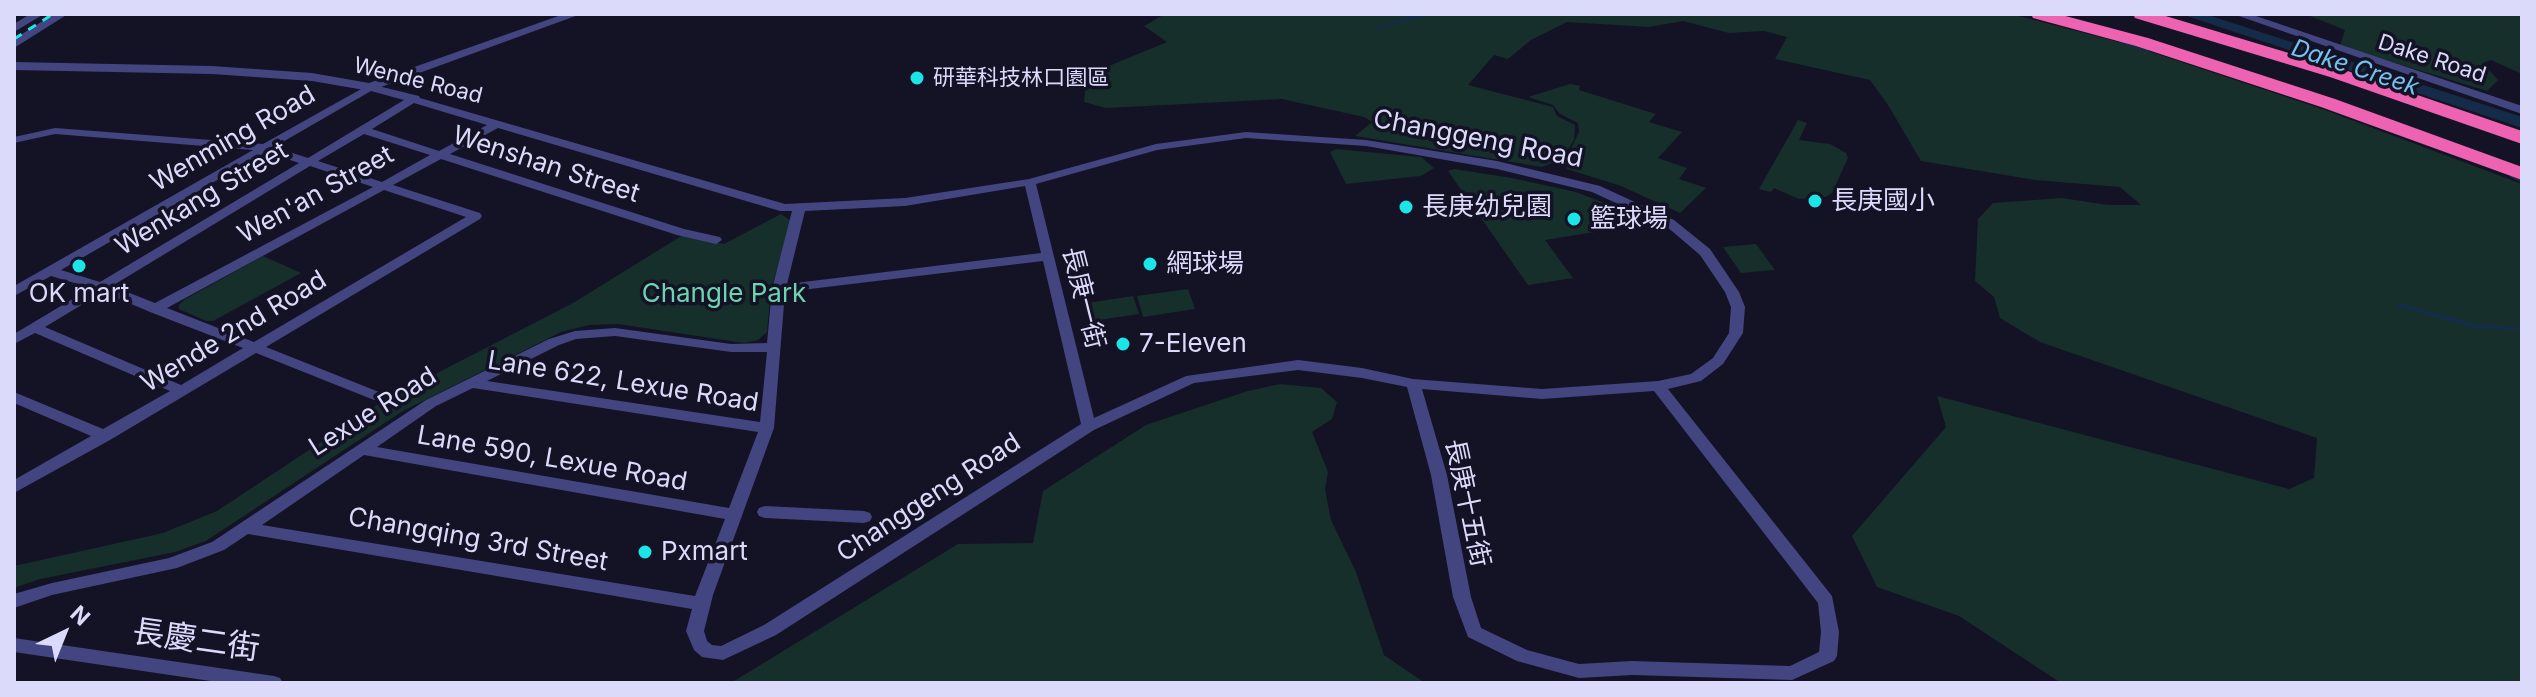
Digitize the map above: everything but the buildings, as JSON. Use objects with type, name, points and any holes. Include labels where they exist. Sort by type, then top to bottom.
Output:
[{"type":"highway","points":[[2039,14],[2142,42],[2314,98],[2522,174]]},
{"type":"highway","points":[[2084,14],[2335,92],[2522,158]]},
{"type":"highway","points":[[2141,14],[2336,73],[2522,135]]},
{"type":"highway","points":[[2160,14],[2335,68],[2522,135]]},
{"type":"street","points":[[14,29],[38,14]]},
{"type":"street","points":[[14,44],[62,14]]},
{"type":"street","name":"Wenming Road","points":[[14,292],[370,87],[575,14]]},
{"type":"street","name":"Dake Road","points":[[2239,14],[2522,110]]},
{"type":"street","name":"Wende Road","points":[[14,66],[212,70],[312,77],[370,87],[784,208],[799,209]]},
{"type":"street","name":"Wenkang Street","points":[[14,340],[415,98]]},
{"type":"street","name":"Wen'an Street","points":[[155,309],[499,123]]},
{"type":"street","name":"Wenshan Street","points":[[363,130],[716,240]]},
{"type":"street","points":[[14,140],[55,131],[262,147],[382,186]]},
{"type":"street","name":"Changgeng Road","points":[[1246,135],[1366,143],[1497,165],[1596,189],[1670,223],[1705,252],[1732,292],[1738,307],[1736,333],[1718,361],[1696,378],[1658,386],[1542,394],[1413,384],[1362,373],[1298,365],[1191,379],[1089,426],[742,646],[723,653],[708,652],[700,645],[695,631],[701,604],[767,428],[779,289],[799,209],[905,202],[1030,182],[1156,147],[1246,135]]},
{"type":"street","name":"長庚一街","points":[[1030,182],[1089,426]]},
{"type":"street","name":"Wende 2nd Road","points":[[14,487],[476,216],[382,186]]},
{"type":"street","points":[[779,289],[1048,256]]},
{"type":"street","points":[[49,271],[102,287],[379,397]]},
{"type":"street","points":[[35,328],[182,391]]},
{"type":"street","name":"Lexue Road","points":[[14,601],[52,589],[171,564],[218,546],[431,403],[554,342],[597,332],[731,348],[775,347]]},
{"type":"street","name":"Lane 622, Lexue Road","points":[[470,383],[767,428]]},
{"type":"street","name":"長庚十五街","points":[[1413,384],[1439,475],[1462,597],[1474,632],[1523,656],[1579,671],[1632,668],[1792,673],[1828,656],[1830,632],[1826,601],[1658,386]]},
{"type":"street","points":[[14,397],[105,436]]},
{"type":"street","name":"Lane 590, Lexue Road","points":[[360,449],[736,515]]},
{"type":"street","points":[[765,512],[864,517]]},
{"type":"street","name":"Changqing 3rd Street","points":[[246,528],[701,604]]},
{"type":"street","name":"長慶二街","points":[[14,645],[274,683]]},
{"type":"green space","points":[[1165,14],[2011,14],[2130,45],[2325,110],[2522,184],[2522,683],[2061,683],[1959,616],[1877,587],[1852,536],[1946,427],[1937,396],[2289,489],[2314,478],[2317,438],[2040,342],[2000,318],[1994,297],[1975,281],[1978,219],[1993,203],[2062,198],[2108,205],[2141,205],[2120,187],[2035,180],[1921,161],[1870,80],[1775,59],[1787,37],[1764,31],[1729,33],[1683,21],[1649,27],[1567,22],[1531,40],[1508,59],[1494,55],[1468,85],[1553,107],[1557,116],[1575,125],[1574,140],[1562,159],[1542,167],[1355,136],[1372,122],[1364,117],[1282,99],[1106,108],[1084,102],[1087,75],[1167,42],[1144,26]]},
{"type":"green space","points":[[2305,14],[2522,14],[2522,74],[2491,60],[2483,63],[2498,80],[2487,91],[2340,46],[2345,30]]},
{"type":"green space","points":[[1570,84],[1580,86],[1579,90],[1656,114],[1649,122],[1682,132],[1658,158],[1687,168],[1679,179],[1706,188],[1680,213],[1621,186],[1567,169],[1566,159],[1579,132],[1578,123],[1560,114],[1553,105],[1528,97]]},
{"type":"green space","points":[[1798,120],[1807,123],[1799,140],[1830,144],[1846,153],[1848,158],[1832,193],[1826,197],[1799,199],[1774,188],[1771,192],[1759,189]]},
{"type":"green space","points":[[1336,149],[1421,157],[1434,168],[1421,176],[1346,184],[1330,152]]},
{"type":"green space","points":[[1454,169],[1576,192],[1620,209],[1645,224],[1545,240],[1573,278],[1528,285],[1448,171]]},
{"type":"green space","name":"Changle Park","points":[[781,214],[790,220],[790,225],[771,289],[767,332],[758,340],[744,343],[618,324],[589,325],[561,332],[403,411],[206,541],[175,552],[40,579],[14,588],[14,566],[163,533],[217,511],[383,401],[573,303],[683,235],[724,244]]},
{"type":"green space","points":[[1756,244],[1775,270],[1741,273],[1723,247]]},
{"type":"green space","points":[[263,256],[301,273],[213,321],[179,309],[184,300]]},
{"type":"green space","points":[[1188,289],[1195,309],[1143,317],[1137,296]]},
{"type":"green space","points":[[1133,296],[1139,314],[1092,321],[1087,303]]},
{"type":"green space","points":[[1280,384],[1321,388],[1337,402],[1332,419],[1312,432],[1328,472],[1325,489],[1331,520],[1356,572],[1384,655],[1425,683],[731,683],[958,544],[1033,543],[1043,491],[1146,425],[1248,391]]},
{"type":"waterway","points":[[1378,29],[1392,22],[1432,14]]},
{"type":"waterway","name":"Dake Creek","points":[[2189,14],[2522,123]]},
{"type":"waterway","points":[[2121,42],[2147,50]]},
{"type":"waterway","points":[[2511,176],[2522,181]]},
{"type":"waterway","points":[[2399,305],[2475,326],[2522,329]]},
{"type":"railway","points":[[14,39],[53,14]]},
{"type":"place","name":"研華科技林口園區","points":[[917,78]]},
{"type":"place","name":"長庚國小","points":[[1815,201]]},
{"type":"place","name":"長庚幼兒園","points":[[1406,207]]},
{"type":"place","name":"籃球場","points":[[1574,219]]},
{"type":"place","name":"網球場","points":[[1150,264]]},
{"type":"place","name":"OK mart","points":[[79,266]]},
{"type":"place","name":"7-Eleven","points":[[1123,344]]},
{"type":"place","name":"Pxmart","points":[[645,552]]}]
